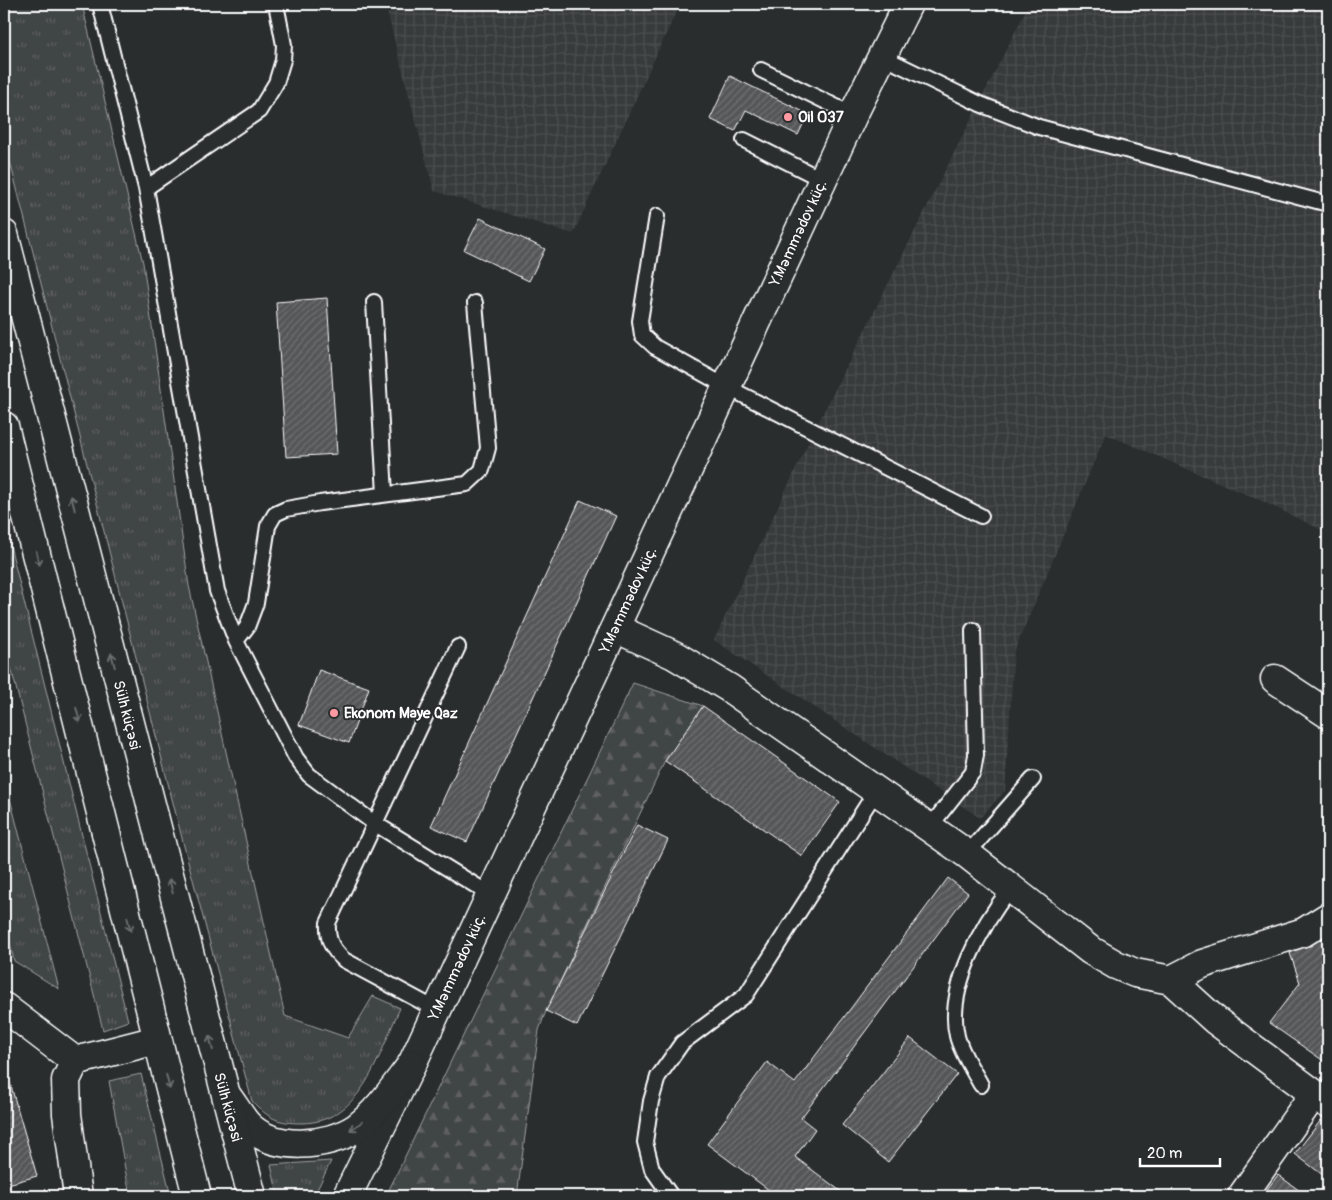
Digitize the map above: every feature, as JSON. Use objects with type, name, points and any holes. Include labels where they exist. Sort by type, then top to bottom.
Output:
[{"type":"main road","name":"Y.Məmmədov küç.","points":[[347,1196],[412,1064],[853,115],[908,4]]},
{"type":"main road","name":"Sülh küçəsi","points":[[4,234],[223,1090],[252,1196]]},
{"type":"main road","points":[[4,426],[198,1196]]},
{"type":"main road","points":[[615,628],[697,668],[967,854],[1090,950],[1116,965],[1135,973],[1171,980],[1215,1020],[1321,1099],[1242,1196]]},
{"type":"main road","points":[[1275,679],[1328,714]]},
{"type":"main road","points":[[1171,980],[1202,964],[1304,932],[1328,917]]},
{"type":"main road","points":[[4,1007],[75,1061]]},
{"type":"main road","points":[[75,1061],[158,1040]]},
{"type":"main road","points":[[75,1061],[66,1080],[66,1105],[78,1196]]},
{"type":"main road","points":[[223,1090],[248,1126],[265,1136],[284,1142],[306,1144],[332,1138],[355,1128],[376,1110],[412,1064]]},
{"type":"lane","points":[[100,4],[146,188],[217,591],[236,641],[296,758],[310,775],[374,823],[491,895]]},
{"type":"lane","points":[[146,188],[259,111],[276,83],[283,60],[284,45],[276,4]]},
{"type":"lane","points":[[883,57],[980,104],[1040,127],[1328,204]]},
{"type":"lane","points":[[761,70],[853,115]]},
{"type":"lane","points":[[744,140],[823,180]]},
{"type":"lane","points":[[657,216],[640,321],[642,335],[655,347],[726,387],[981,516]]},
{"type":"lane","points":[[374,302],[385,494]]},
{"type":"lane","points":[[236,641],[247,627],[256,603],[268,526],[275,514],[286,509],[320,503],[467,484],[482,470],[488,448],[475,303]]},
{"type":"lane","points":[[929,828],[973,772],[976,755],[973,630]]},
{"type":"lane","points":[[437,1010],[344,960],[334,951],[327,937],[328,923],[458,647]]},
{"type":"lane","points":[[967,854],[1033,779]]},
{"type":"lane","points":[[672,1196],[652,1170],[645,1142],[651,1102],[658,1077],[682,1043],[746,995],[876,791]]},
{"type":"lane","points":[[981,1085],[958,1038],[954,1015],[958,986],[991,913],[1011,888]]},
{"type":"shaded area","points":[[385,4],[680,4],[573,234],[434,191]]},
{"type":"shaded area","points":[[1029,4],[1328,4],[1328,533],[1266,503],[1106,434],[1014,652],[1005,791],[980,818],[714,640],[814,431]]},
{"type":"green space","points":[[4,4],[82,4],[143,263],[189,586],[285,1016],[348,1038],[373,996],[400,1008],[376,1064],[366,1082],[354,1098],[340,1111],[323,1120],[302,1123],[280,1121],[269,1116],[252,1101],[183,842],[4,138]]},
{"type":"green space","points":[[4,521],[128,1021],[103,1030],[4,640]]},
{"type":"green space","points":[[633,683],[703,706],[665,761],[546,1011],[539,1030],[517,1196],[386,1196]]},
{"type":"green space","points":[[4,775],[59,989],[14,961],[4,917]]},
{"type":"green space","points":[[141,1074],[171,1196],[130,1196],[109,1081]]},
{"type":"green space","points":[[331,1161],[314,1196],[278,1196],[271,1165]]},
{"type":"building","points":[[730,76],[808,114],[798,135],[746,110],[735,131],[710,119]]},
{"type":"building","points":[[480,218],[545,249],[529,281],[464,250]]},
{"type":"building","points":[[327,298],[337,454],[286,457],[276,302]]},
{"type":"building","points":[[580,500],[616,516],[467,842],[431,826]]},
{"type":"building","points":[[319,670],[369,688],[349,743],[299,725]]},
{"type":"building","points":[[703,706],[840,802],[802,856],[665,761]]},
{"type":"building","points":[[637,825],[668,840],[577,1026],[546,1011]]},
{"type":"building","points":[[948,878],[968,893],[801,1118],[815,1129],[795,1157],[847,1196],[777,1196],[707,1144],[767,1062],[795,1083]]},
{"type":"building","points":[[1328,936],[1328,1064],[1269,1023],[1300,983],[1290,953]]},
{"type":"building","points":[[910,1038],[957,1074],[888,1162],[842,1125]]},
{"type":"building","points":[[4,1062],[37,1176],[8,1184],[12,1196],[4,1196]]},
{"type":"building","points":[[1321,1120],[1328,1126],[1328,1179],[1295,1154]]},
{"type":"building","points":[[1278,1175],[1307,1196],[1262,1196]]},
{"type":"place","name":"Oil 037","points":[[788,117]]},
{"type":"place","name":"Ekonom Maye Qaz","points":[[334,713]]}]
